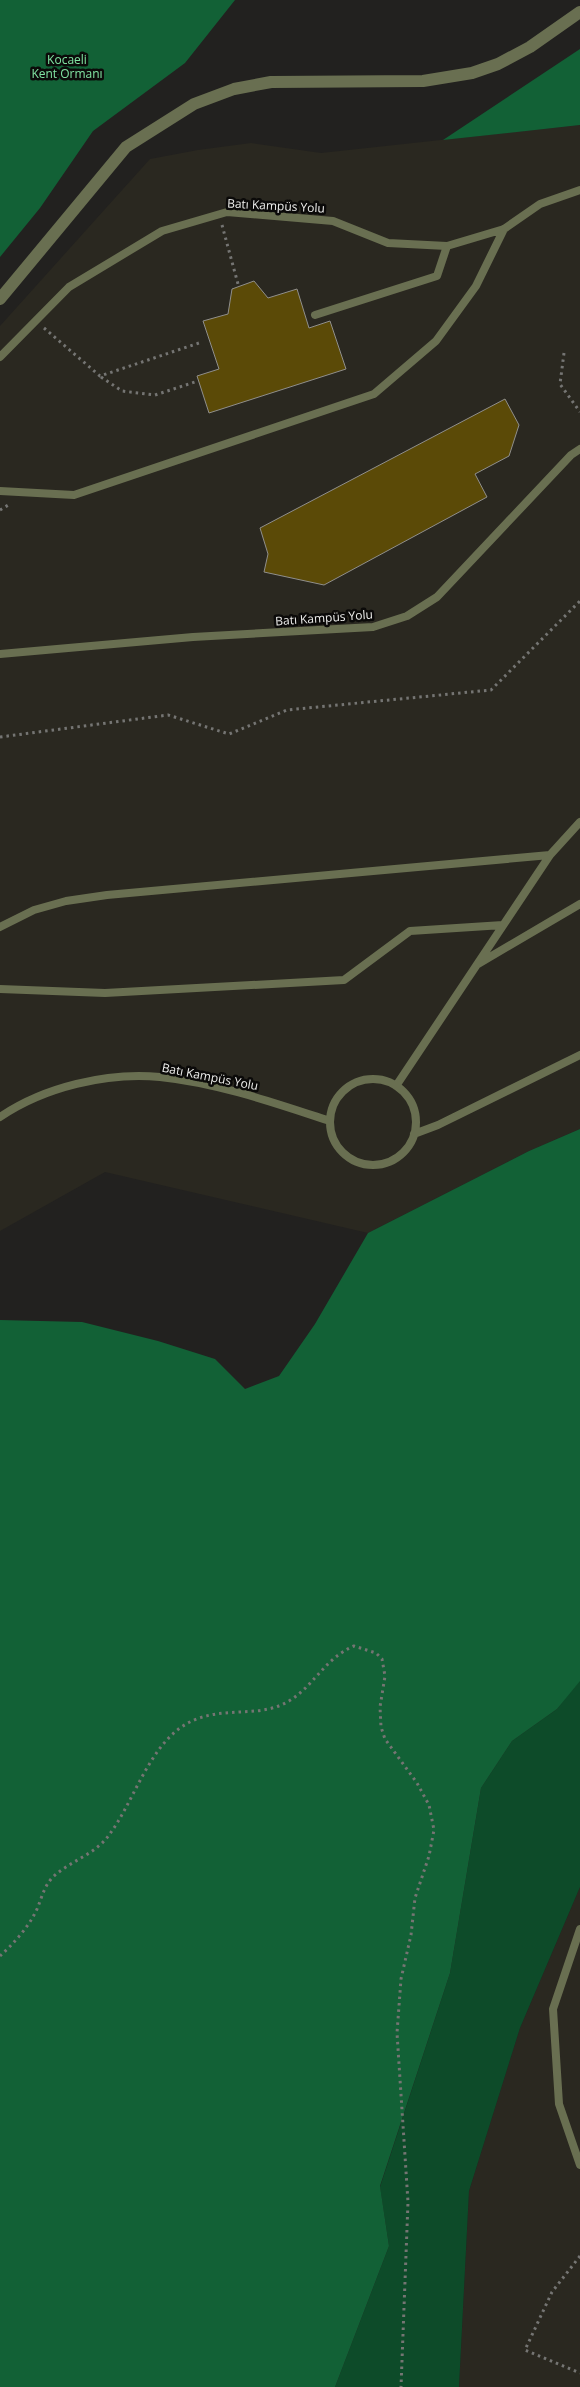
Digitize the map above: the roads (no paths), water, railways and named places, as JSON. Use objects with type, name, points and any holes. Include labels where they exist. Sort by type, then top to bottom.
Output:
[{"type":"street","points":[[0,299],[126,147],[194,104],[234,89],[271,82],[423,81],[472,73],[498,64],[530,47],[580,12]]},
{"type":"lane","name":"Batı Kampüs Yolu","points":[[0,357],[69,287],[162,231],[227,212],[333,221],[388,243],[447,246],[504,229],[540,204],[580,190]]},
{"type":"lane","points":[[0,491],[74,495],[374,394],[436,341],[476,286],[504,229]]},
{"type":"lane","points":[[315,315],[437,276],[447,246]]},
{"type":"lane","name":"Batı Kampüs Yolu","points":[[0,654],[193,637],[373,627],[407,616],[437,597],[571,455],[580,449]]},
{"type":"lane","points":[[396,1086],[550,855],[580,822]]},
{"type":"lane","points":[[569,834],[580,830]]},
{"type":"lane","points":[[0,927],[34,910],[107,894],[550,855]]},
{"type":"lane","points":[[476,965],[580,904]]},
{"type":"lane","points":[[0,989],[105,993],[344,980],[410,931],[503,925]]},
{"type":"lane","points":[[414,1134],[438,1125],[580,1055]]},
{"type":"lane","name":"Batı Kampüs Yolu","points":[[0,1117],[31,1100],[87,1082],[159,1077],[264,1100],[330,1121]]},
{"type":"lane","points":[[369,1079],[383,1080],[396,1086],[406,1095],[413,1107],[416,1121],[414,1134],[407,1148],[397,1158],[384,1164],[369,1165],[355,1161],[343,1153],[334,1141],[330,1121],[330,1113],[335,1100],[344,1089],[356,1082],[369,1079]]},
{"type":"lane","points":[[580,1929],[553,2009],[559,2104],[580,2165]]},
{"type":"park label","name":"Kocaeli Kent Ormanı","points":[[67,67]]}]
